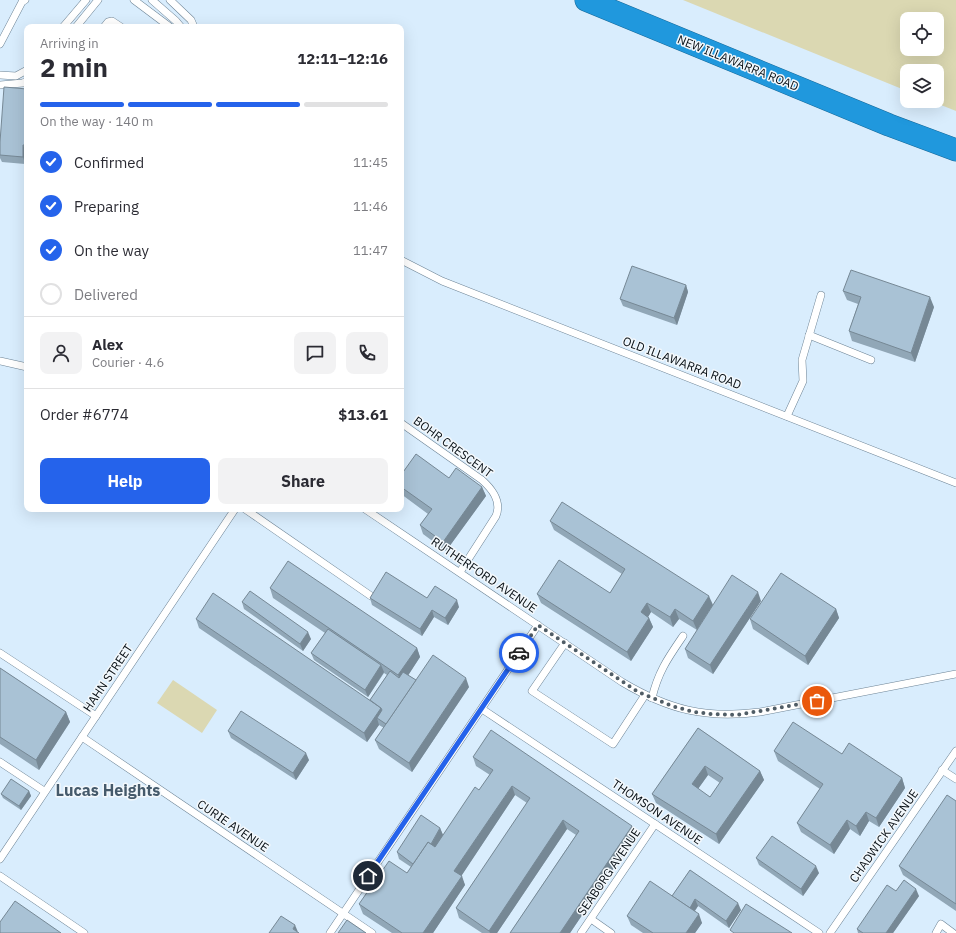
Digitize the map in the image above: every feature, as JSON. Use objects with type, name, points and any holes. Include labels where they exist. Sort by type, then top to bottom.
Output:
[{"type":"highway","name":"NEW ILLAWARRA ROAD","points":[[586,0],[889,125],[956,150]]},
{"type":"highway","name":"NEW ILLAWARRA ROAD","points":[[889,125],[956,158]]},
{"type":"lane","points":[[66,24],[86,0]]},
{"type":"lane","points":[[78,24],[98,0]]},
{"type":"lane","points":[[134,0],[166,24]]},
{"type":"lane","points":[[152,0],[178,24]]},
{"type":"lane","points":[[0,44],[22,1]]},
{"type":"lane","points":[[174,2],[191,20],[193,24]]},
{"type":"lane","points":[[106,24],[112,21],[116,24]]},
{"type":"lane","points":[[0,75],[16,76],[24,72]]},
{"type":"lane","points":[[0,85],[24,82]]},
{"type":"lane","name":"OLD ILLAWARRA ROAD","points":[[404,261],[442,280],[956,483]]},
{"type":"lane","points":[[787,416],[803,381],[802,360],[821,295]]},
{"type":"lane","points":[[809,335],[871,360]]},
{"type":"lane","points":[[0,361],[24,366]]},
{"type":"lane","name":"BOHR CRESCENT","points":[[404,425],[482,480],[491,489],[497,500],[498,511],[496,516],[460,572]]},
{"type":"lane","name":"HAHN STREET","points":[[0,859],[44,791],[233,512]]},
{"type":"lane","points":[[249,512],[371,596]]},
{"type":"lane","name":"RUTHERFORD AVENUE","points":[[370,512],[622,682],[648,697],[672,706],[694,712],[737,715],[956,674]]},
{"type":"lane","points":[[330,933],[538,625]]},
{"type":"lane","points":[[565,643],[532,691],[613,744],[648,697],[661,670],[682,636]]},
{"type":"lane","points":[[0,653],[96,716]]},
{"type":"lane","name":"THOMSON AVENUE","points":[[482,708],[819,933]]},
{"type":"lane","name":"CURIE AVENUE","points":[[82,737],[372,933]]},
{"type":"lane","name":"CHADWICK AVENUE","points":[[830,933],[956,751]]},
{"type":"lane","points":[[0,762],[44,791]]},
{"type":"lane","points":[[942,770],[956,779]]},
{"type":"lane","name":"SEABORG AVENUE","points":[[582,933],[655,824]]},
{"type":"lane","points":[[0,876],[84,933]]},
{"type":"lane","points":[[591,919],[611,933]]},
{"type":"lane","points":[[936,933],[942,924],[953,933]]},
{"type":"shaded area","points":[[683,0],[956,0],[956,111],[944,106],[944,64],[900,64],[900,88]]},
{"type":"shaded area","points":[[173,680],[217,710],[202,733],[157,703]]},
{"type":"building","points":[[4,87],[24,89],[23,157],[0,155]]},
{"type":"building","points":[[632,266],[686,285],[674,318],[620,299]]},
{"type":"building","points":[[851,270],[930,297],[911,353],[849,331],[861,297],[843,291]]},
{"type":"building","points":[[416,454],[449,478],[456,468],[482,487],[443,542],[420,525],[432,509],[404,489],[404,471]]},
{"type":"building","points":[[562,502],[709,596],[693,621],[675,609],[670,617],[647,603],[641,612],[649,618],[627,652],[537,594],[559,560],[610,593],[625,569],[550,521]]},
{"type":"building","points":[[288,561],[417,648],[398,675],[270,588]]},
{"type":"building","points":[[386,572],[427,598],[435,586],[457,600],[445,618],[432,610],[420,629],[370,598]]},
{"type":"building","points":[[781,573],[836,609],[805,656],[750,619]]},
{"type":"building","points":[[732,575],[758,592],[710,665],[685,649]]},
{"type":"building","points":[[250,591],[308,632],[300,644],[242,602]]},
{"type":"building","points":[[213,593],[381,708],[364,733],[196,619]]},
{"type":"building","points":[[328,629],[381,665],[365,690],[311,653]]},
{"type":"building","points":[[433,655],[466,678],[409,763],[375,740]]},
{"type":"building","points":[[0,668],[66,712],[36,760],[0,737]]},
{"type":"building","points":[[390,671],[399,678],[403,672],[416,680],[386,724],[377,718],[382,710],[381,708],[370,700]]},
{"type":"building","points":[[241,711],[306,753],[293,773],[228,731]]},
{"type":"building","points":[[793,722],[842,754],[849,743],[902,778],[876,818],[866,812],[856,826],[847,820],[830,845],[797,823],[823,784],[774,751]]},
{"type":"building","points":[[698,728],[760,771],[716,834],[652,794]],"holes":[[[705,766],[723,778],[710,797],[692,784]]]},
{"type":"building","points":[[491,730],[632,826],[560,933],[510,933],[579,831],[563,820],[489,931],[456,908],[530,798],[512,786],[454,871],[462,876],[423,933],[402,933],[359,904],[389,861],[407,873],[428,842],[435,847],[475,787],[479,790],[493,770],[473,757]]},
{"type":"building","points":[[11,779],[29,791],[19,806],[1,794]]},
{"type":"building","points":[[947,795],[956,801],[956,904],[899,866]]},
{"type":"building","points":[[421,815],[440,828],[431,844],[428,842],[413,864],[397,852]]},
{"type":"building","points":[[772,836],[816,866],[801,889],[756,858]]},
{"type":"building","points":[[690,870],[738,903],[726,921],[695,899],[690,908],[672,896]]},
{"type":"building","points":[[904,880],[916,889],[886,933],[863,933],[857,929],[887,885],[896,891]]},
{"type":"building","points":[[650,881],[699,914],[686,933],[653,933],[627,916]]},
{"type":"building","points":[[15,901],[61,933],[0,933],[0,922]]},
{"type":"building","points":[[746,904],[792,933],[734,933],[730,930]]},
{"type":"building","points":[[281,916],[295,925],[293,929],[299,933],[269,933]]},
{"type":"building","points":[[347,920],[366,933],[338,933]]},
{"type":"way so far","points":[[519,653],[538,625],[645,696],[694,712],[737,715],[817,701]]},
{"type":"district","name":"Lucas Heights","points":[[108,790]]},
{"type":"route","points":[[368,876],[519,653]]}]
